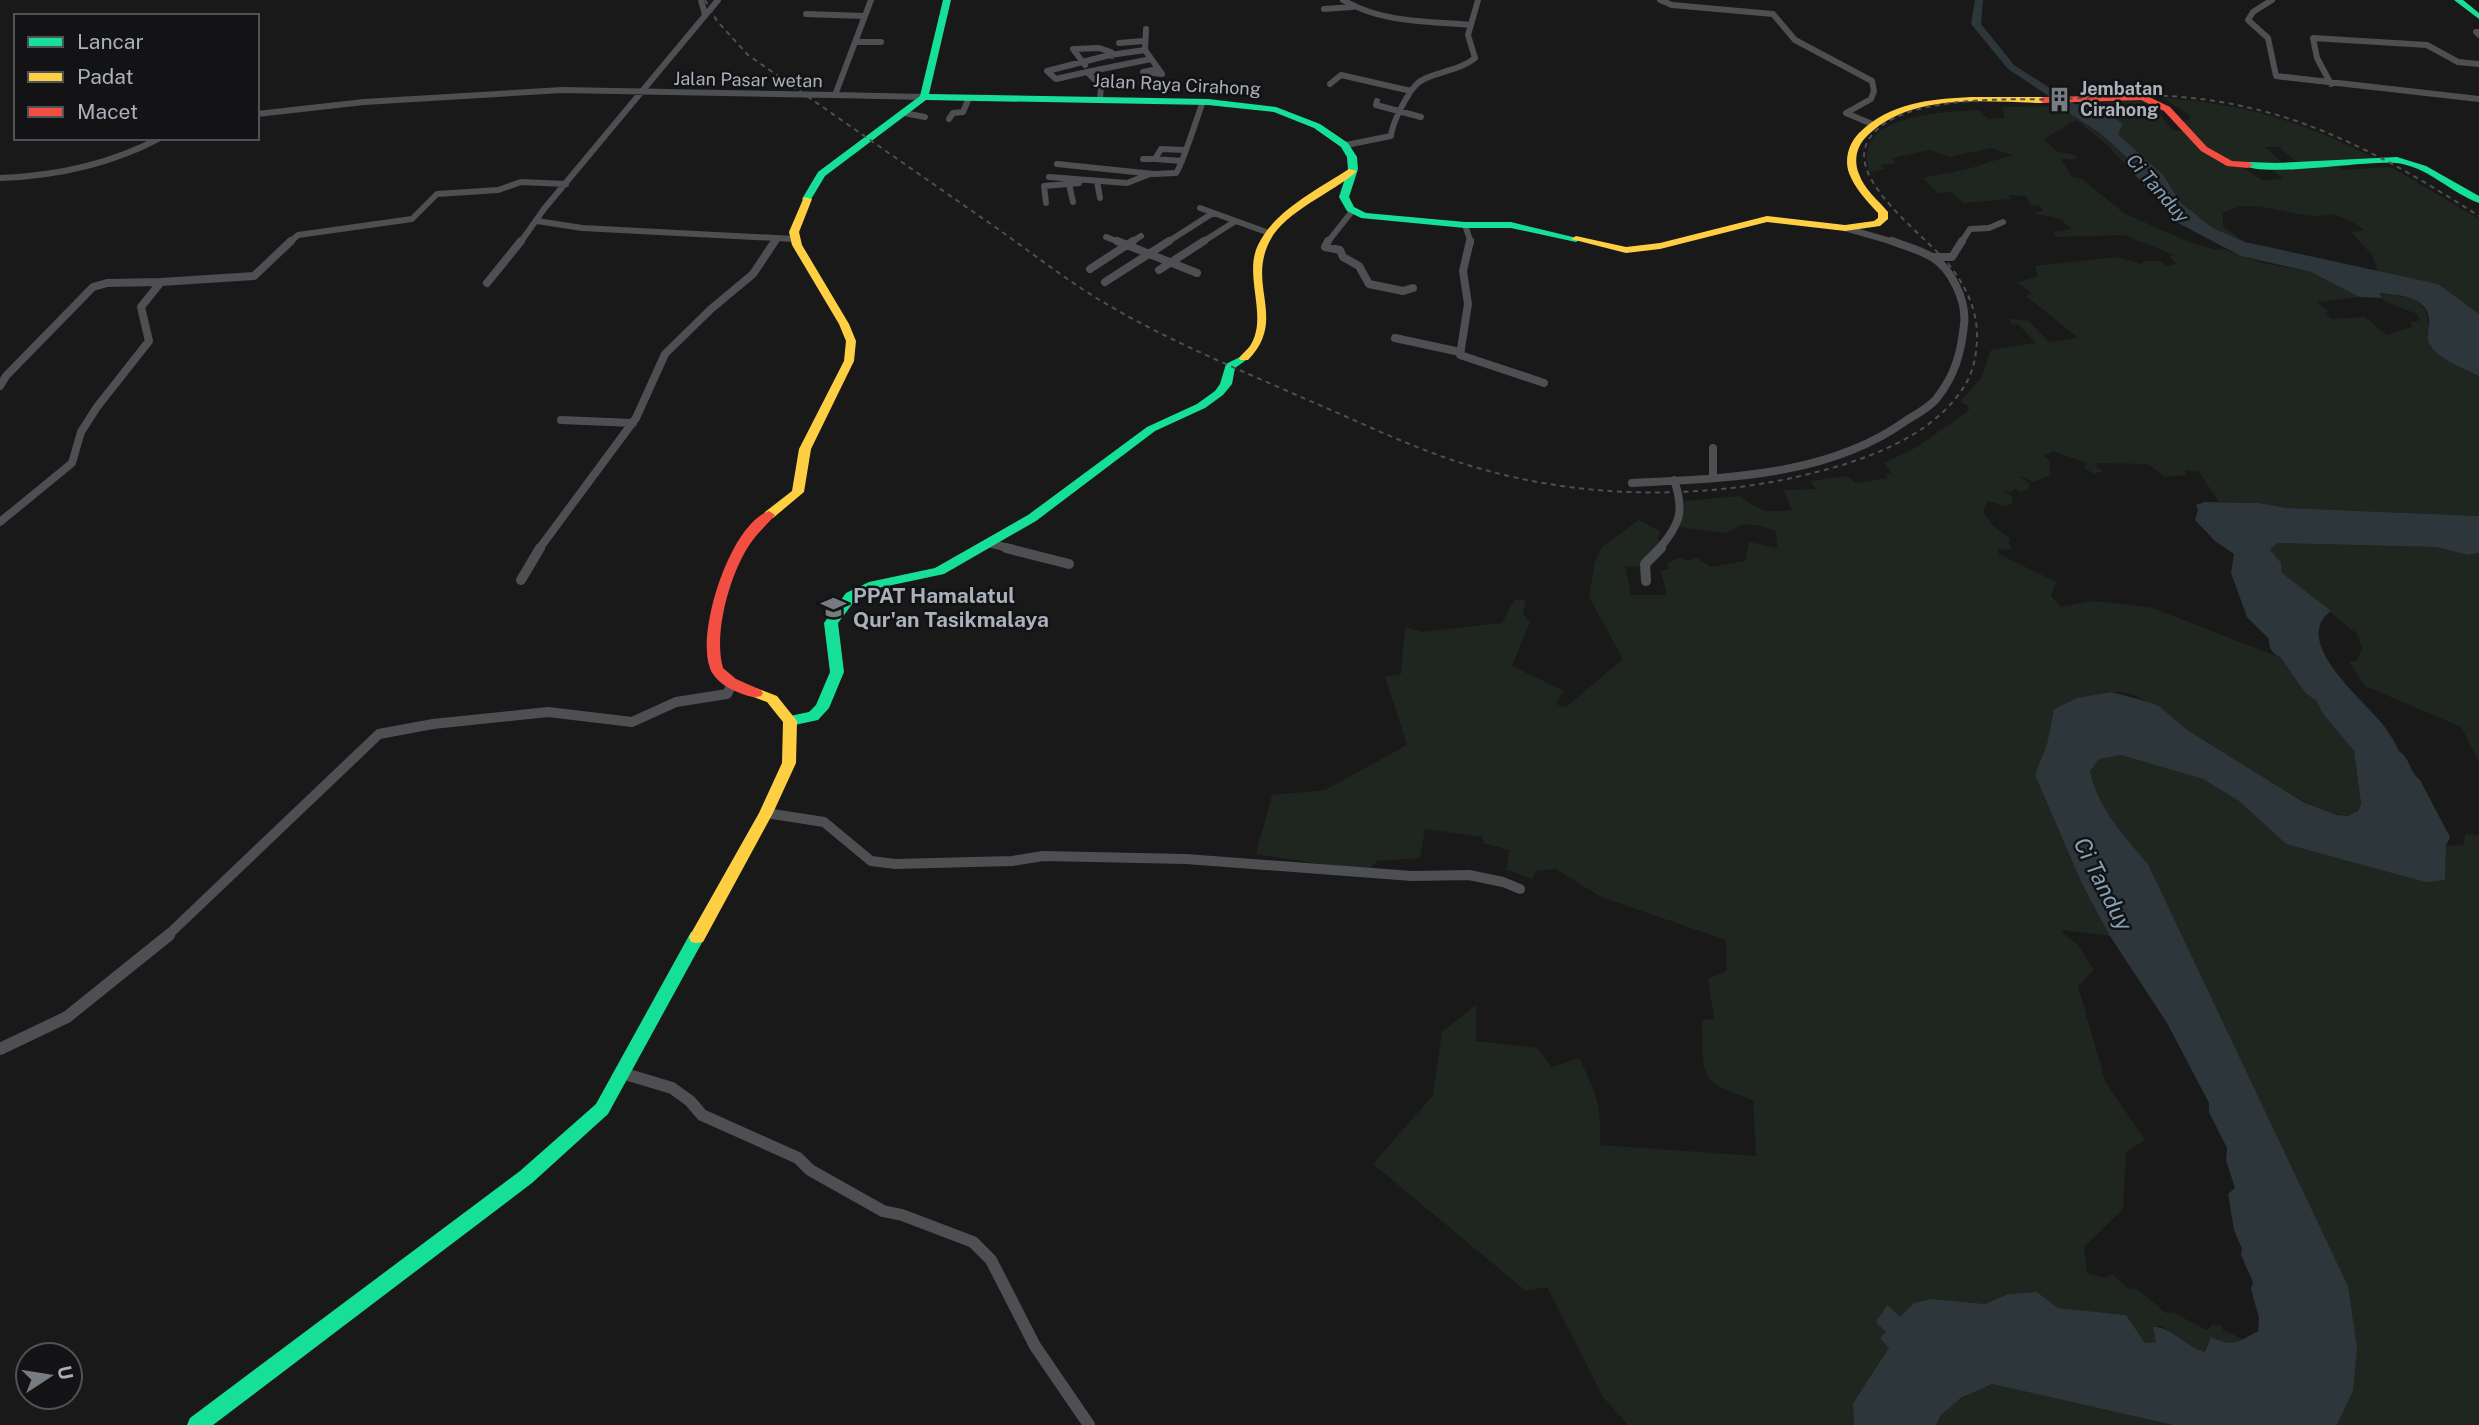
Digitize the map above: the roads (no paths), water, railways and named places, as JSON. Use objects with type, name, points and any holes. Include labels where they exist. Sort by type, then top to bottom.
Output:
[{"type":"street","points":[[701,0],[705,15]]},
{"type":"street","points":[[486,283],[718,0]]},
{"type":"street","name":"Jalan Pasar wetan","points":[[259,114],[346,103],[504,92],[643,91],[835,95],[871,0]]},
{"type":"street","points":[[197,1425],[526,1177],[602,1109],[766,813],[789,762],[790,721],[772,699],[732,684],[715,665],[715,622],[722,593],[735,559],[748,536],[798,492],[805,449],[849,361],[851,341],[848,331],[794,239],[801,211],[821,174],[924,97],[947,0]]},
{"type":"street","points":[[1343,0],[1353,7],[1380,15],[1470,25]]},
{"type":"street","points":[[1478,0],[1470,25],[1468,43],[1475,52],[1475,58],[1465,66],[1419,82],[1399,111],[1388,138],[1346,145],[1354,164],[1344,197],[1353,210],[1369,217],[1520,227],[1608,249],[1626,250],[1660,246],[1767,219],[1845,228],[1883,238],[1933,257],[1952,257],[1968,230],[1974,227],[1989,228],[2003,222]]},
{"type":"street","points":[[1660,0],[1665,4],[1727,13],[1773,14],[1795,40],[1872,81],[1874,91],[1871,100],[1846,113],[1872,124]]},
{"type":"street","points":[[2272,0],[2253,12],[2248,20],[2268,38],[2274,75],[2331,84],[2479,99]]},
{"type":"street","points":[[2458,0],[2479,17]]},
{"type":"street","points":[[1324,9],[1353,7]]},
{"type":"street","points":[[806,15],[864,16]]},
{"type":"street","points":[[1133,42],[1145,30],[1145,50],[1158,69]]},
{"type":"street","points":[[2331,84],[2317,58],[2313,38],[2427,45],[2456,61],[2479,64]]},
{"type":"street","points":[[1119,43],[1143,41]]},
{"type":"street","points":[[855,42],[881,42]]},
{"type":"street","points":[[1100,100],[1101,86],[1086,72],[1073,49],[1105,48],[1119,64]]},
{"type":"street","points":[[1145,50],[1110,55],[1047,71],[1056,79],[1151,59]]},
{"type":"street","points":[[1068,65],[1086,72]]},
{"type":"street","points":[[1330,84],[1339,75],[1411,91]]},
{"type":"street","points":[[1350,89],[1359,80]]},
{"type":"street","points":[[1372,93],[1380,85]]},
{"type":"street","points":[[835,95],[924,97]]},
{"type":"street","points":[[1845,228],[1877,224],[1883,219],[1883,212],[1861,187],[1851,163],[1851,153],[1857,139],[1872,124],[1925,104],[1970,97],[1990,101],[2137,96],[2151,99],[2167,109],[2204,149],[2230,163],[2303,165],[2398,160],[2423,167],[2479,200]]},
{"type":"street","name":"Jalan Raya Cirahong","points":[[924,97],[1100,100],[1277,110],[1298,118],[1346,145]]},
{"type":"street","points":[[949,119],[954,112],[963,112],[969,98]]},
{"type":"street","points":[[1377,101],[1377,105],[1421,117]]},
{"type":"street","points":[[1057,164],[1150,174],[1176,173],[1202,104]]},
{"type":"street","points":[[904,113],[925,117]]},
{"type":"street","points":[[0,178],[38,177],[98,166],[130,156],[157,140]]},
{"type":"street","points":[[1155,159],[1161,149],[1184,150]]},
{"type":"street","points":[[1143,159],[1182,161]]},
{"type":"street","points":[[790,721],[813,716],[822,708],[837,673],[831,623],[851,596],[874,585],[939,571],[1032,518],[1151,429],[1201,406],[1219,393],[1226,384],[1230,366],[1253,351],[1261,333],[1257,269],[1261,249],[1269,233],[1352,171]]},
{"type":"street","points":[[1046,203],[1044,186],[1132,182],[1150,174]]},
{"type":"street","points":[[1049,177],[1097,182]]},
{"type":"street","points":[[0,386],[6,376],[93,287],[107,283],[254,276],[298,235],[379,222],[404,222],[415,217],[437,194],[498,190],[521,182],[566,184]]},
{"type":"street","points":[[1097,182],[1100,198]]},
{"type":"street","points":[[1069,184],[1073,202]]},
{"type":"street","points":[[1200,208],[1269,233]]},
{"type":"street","points":[[1353,210],[1348,221],[1334,232],[1325,247],[1340,250],[1343,257],[1359,266],[1369,284],[1401,291],[1413,288]]},
{"type":"street","points":[[1105,282],[1213,213]]},
{"type":"street","points":[[537,220],[582,228],[794,239]]},
{"type":"street","points":[[1159,270],[1234,222]]},
{"type":"street","points":[[1460,352],[1468,304],[1463,271],[1471,244],[1465,225]]},
{"type":"street","points":[[1090,269],[1141,236]]},
{"type":"street","points":[[1106,237],[1197,273]]},
{"type":"street","points":[[521,580],[544,540],[633,423],[665,354],[711,309],[753,274],[777,239]]},
{"type":"street","points":[[1632,483],[1758,475],[1834,457],[1891,432],[1937,400],[1960,358],[1966,313],[1963,300],[1949,275],[1933,257]]},
{"type":"street","points":[[0,522],[72,463],[81,432],[97,407],[149,341],[141,307],[161,282]]},
{"type":"street","points":[[1395,338],[1460,352],[1466,357],[1544,383]]},
{"type":"street","points":[[561,420],[633,423]]},
{"type":"street","points":[[1713,448],[1713,476]]},
{"type":"street","points":[[1647,581],[1645,564],[1654,556],[1676,523],[1681,506],[1674,480]]},
{"type":"street","points":[[988,542],[1069,564]]},
{"type":"street","points":[[0,1049],[67,1017],[182,924],[379,734],[433,724],[548,712],[632,722],[680,700],[727,694],[732,684]]},
{"type":"street","points":[[766,813],[824,822],[871,861],[895,864],[1012,861],[1043,856],[1186,859],[1412,876],[1469,875],[1503,882],[1520,889]]},
{"type":"street","points":[[622,1073],[673,1088],[702,1115],[798,1158],[810,1170],[883,1211],[902,1215],[973,1242],[991,1260],[1028,1337],[1059,1387],[1089,1425]]},
{"type":"water","points":[[2092,103],[2123,124],[2118,134],[2163,175],[2181,203],[2213,228],[2245,242],[2438,284],[2479,314],[2479,376],[2445,359],[2433,349],[2428,338],[2428,313],[2412,298],[2379,293],[2382,298],[2359,297],[2311,272],[2241,256],[2176,222],[2135,175],[2129,160],[2120,151],[2100,133],[2058,106]]},
{"type":"water","points":[[2205,502],[2479,516],[2479,553],[2468,555],[2436,547],[2278,543],[2270,550],[2281,563],[2281,572],[2331,611],[2321,623],[2319,637],[2323,652],[2344,683],[2385,727],[2420,780],[2450,837],[2446,846],[2445,880],[2425,882],[2286,844],[2239,801],[2203,779],[2121,755],[2099,759],[2090,771],[2106,809],[2148,864],[2348,1286],[2357,1348],[2353,1391],[2337,1425],[2173,1425],[1992,1384],[1961,1398],[1941,1415],[1936,1425],[1854,1425],[1853,1403],[1889,1348],[1880,1338],[1886,1332],[1876,1322],[1887,1305],[1900,1317],[1914,1303],[1933,1299],[1985,1304],[2008,1294],[2037,1292],[2058,1308],[2126,1315],[2145,1343],[2156,1342],[2153,1327],[2160,1328],[2205,1352],[2211,1337],[2231,1343],[2258,1331],[2259,1318],[2251,1289],[2253,1282],[2234,1230],[2228,1194],[2235,1188],[2226,1160],[2227,1148],[2209,1112],[2209,1103],[2167,1023],[2110,936],[2082,884],[2035,775],[2047,744],[2054,709],[2077,698],[2111,692],[2159,706],[2187,730],[2303,802],[2337,815],[2348,816],[2358,811],[2361,804],[2354,751],[2323,714],[2316,700],[2306,694],[2281,658],[2272,650],[2269,639],[2247,617],[2231,573],[2234,554],[2215,541],[2195,520],[2198,510],[2196,505]]},
{"type":"waterway","name":"Ci Tanduy","points":[[1979,0],[1976,24],[2011,67],[2086,116]]},
{"type":"railway","points":[[705,0],[717,21],[748,55],[1061,275],[1108,305],[1211,358],[1423,450],[1489,471],[1562,486],[1676,492],[1713,490],[1787,479],[1881,451],[1925,427],[1943,412],[1963,388],[1972,368],[1977,340],[1973,310],[1962,283],[1950,266],[1877,189],[1868,172],[1864,155],[1869,139],[1883,124],[1904,114],[1955,102],[1983,100],[2150,95],[2221,102],[2284,117],[2335,136],[2409,173],[2479,216]]},
{"type":"place","name":"Jembatan Cirahong","points":[[2060,99]]},
{"type":"place","name":"PPAT Hamalatul Qur'an Tasikmalaya","points":[[833,608]]}]
